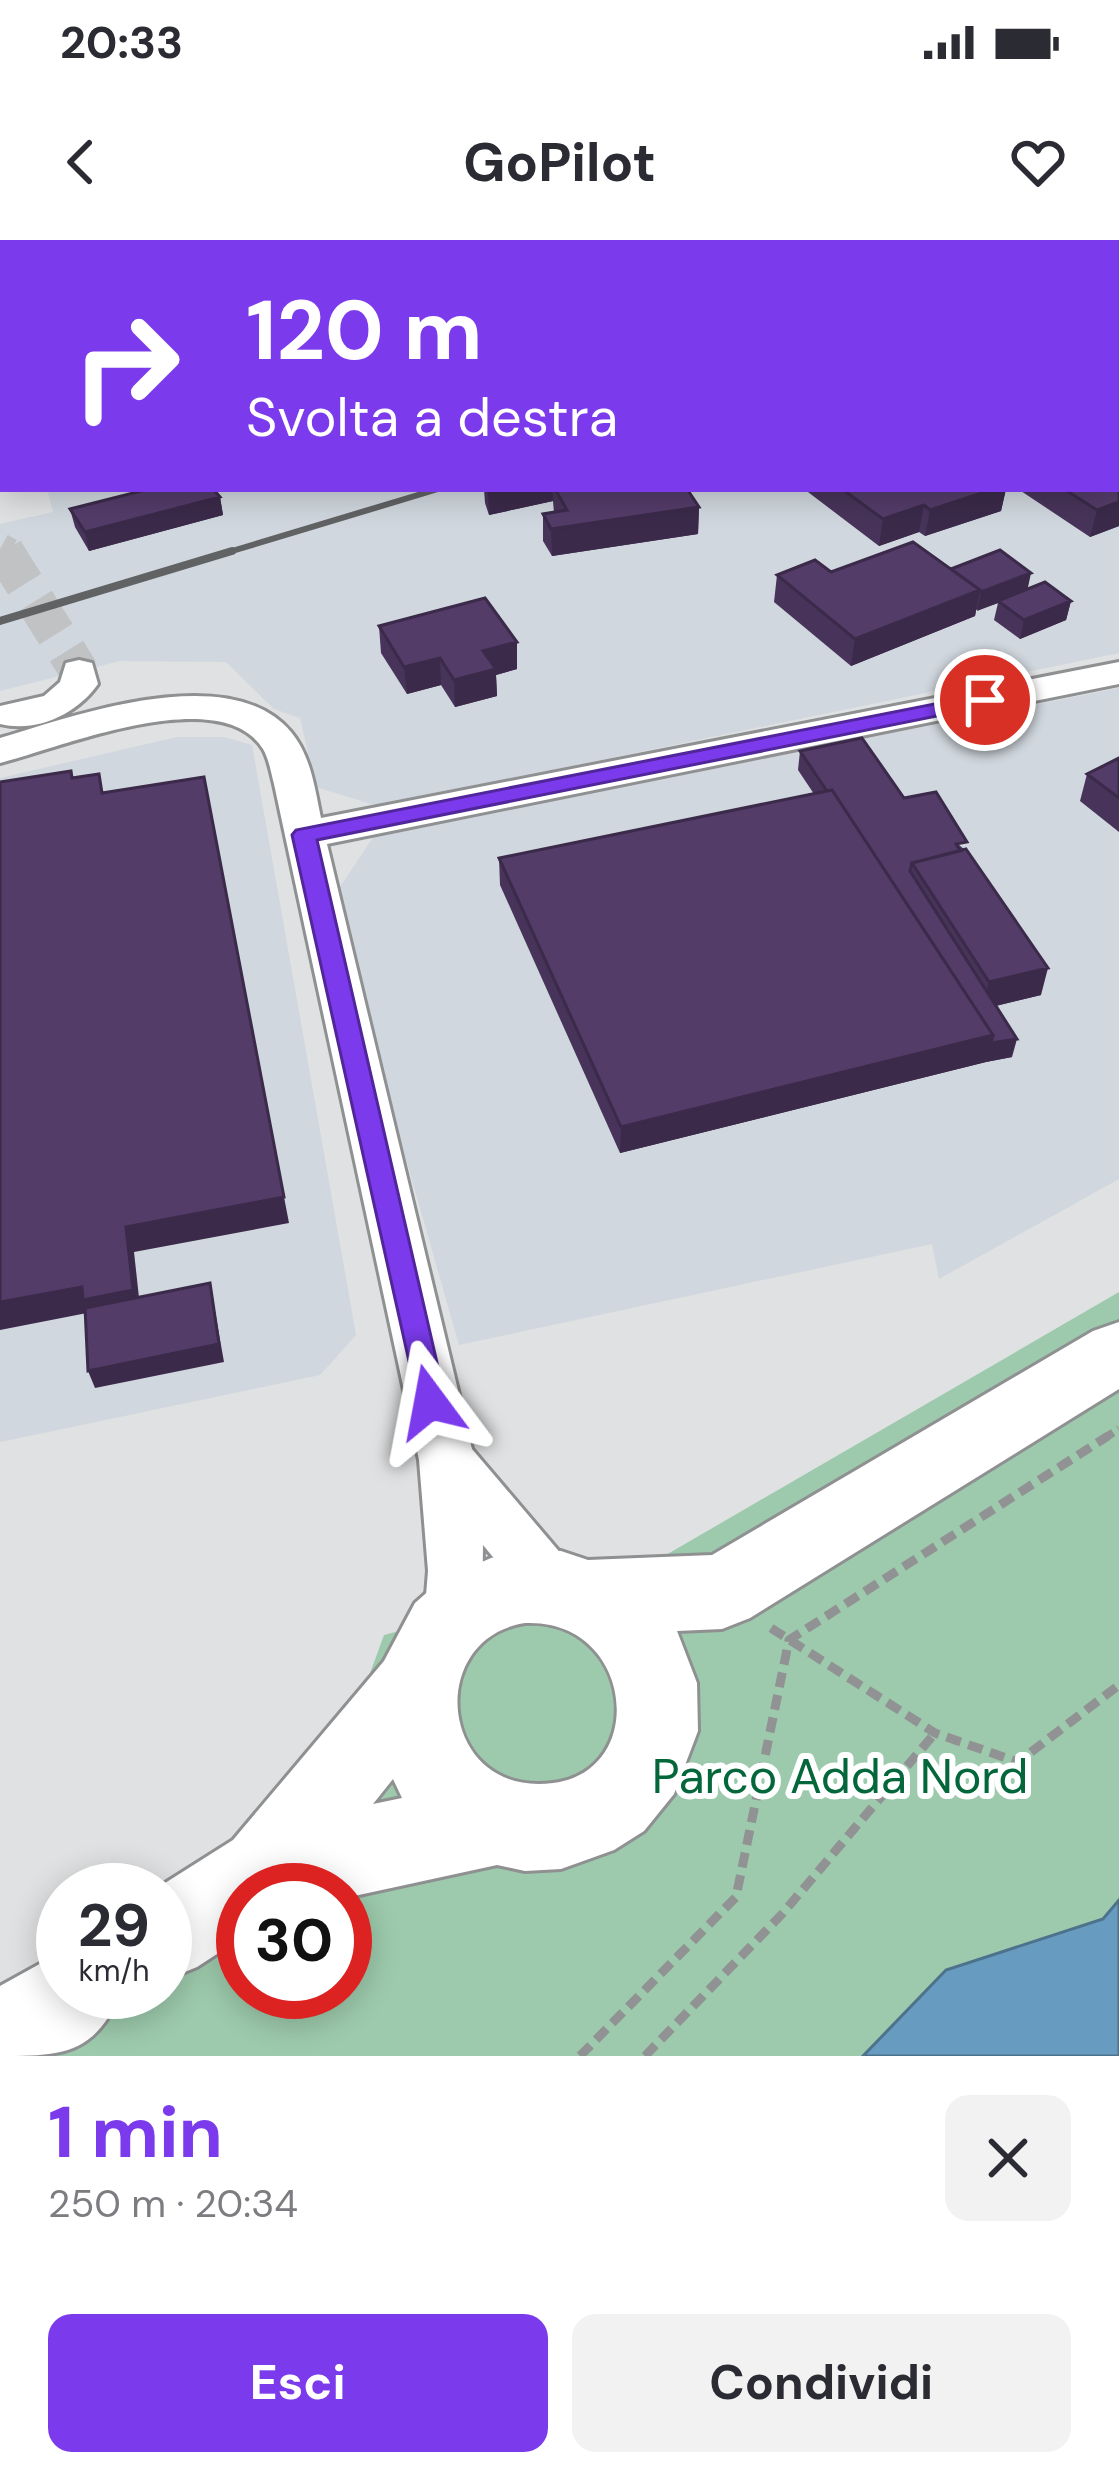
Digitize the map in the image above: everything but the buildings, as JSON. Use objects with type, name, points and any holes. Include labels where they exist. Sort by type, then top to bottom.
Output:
[{"type":"main road","points":[[270,1863],[434,1654],[486,1598],[520,1588],[571,1593],[722,1592],[1119,1352]]},
{"type":"main road","points":[[302,1863],[496,1822],[540,1828],[584,1819],[622,1796],[648,1760],[661,1719],[722,1592]]},
{"type":"main road","points":[[571,1593],[617,1615],[641,1640],[658,1678],[661,1719]]},
{"type":"main road","points":[[434,1654],[415,1728],[428,1767],[456,1801],[496,1822]]},
{"type":"main road","points":[[0,2040],[36,2017]]},
{"type":"street","points":[[0,716],[50,710],[79,684],[79,671]]},
{"type":"street","points":[[304,835],[1119,673]]},
{"type":"street","points":[[0,751],[162,709],[208,707],[248,717],[276,738],[304,835],[447,1460],[457,1571],[434,1654]]},
{"type":"street","points":[[447,1460],[571,1593]]},
{"type":"path","points":[[580,2056],[736,1897],[789,1640],[1119,1429]]},
{"type":"path","points":[[789,1640],[935,1733],[1018,1762],[1119,1685]]},
{"type":"path","points":[[645,2056],[783,1913],[935,1733]]},
{"type":"shaded area","points":[[48,492],[1119,492],[1119,653],[378,806],[316,787],[300,718],[274,709],[226,662],[120,661],[0,691],[0,524],[53,512]]},
{"type":"shaded area","points":[[1119,688],[1119,1179],[939,1279],[932,1244],[459,1345],[332,899],[374,836]]},
{"type":"shaded area","points":[[177,737],[224,737],[252,745],[356,1335],[320,1375],[0,1442],[0,778]]},
{"type":"green space","name":"Parco Adda Nord","points":[[1119,1292],[1119,2056],[0,2056],[0,1990],[36,1968],[36,2019],[192,2019],[192,1872],[330,1783],[384,1635],[647,1566]]},
{"type":"water","points":[[1119,1900],[1119,2056],[863,2056],[946,1970],[1103,1919]]},
{"type":"tunnel","points":[[0,549],[4,551]]},
{"type":"tunnel","points":[[4,551],[9,554]]},
{"type":"tunnel","points":[[4,551],[79,671]]},
{"type":"railway","points":[[222,554],[428,492]]},
{"type":"railway","points":[[0,621],[232,551]]},
{"type":"route","points":[[430,1402],[304,835],[985,700]]}]
